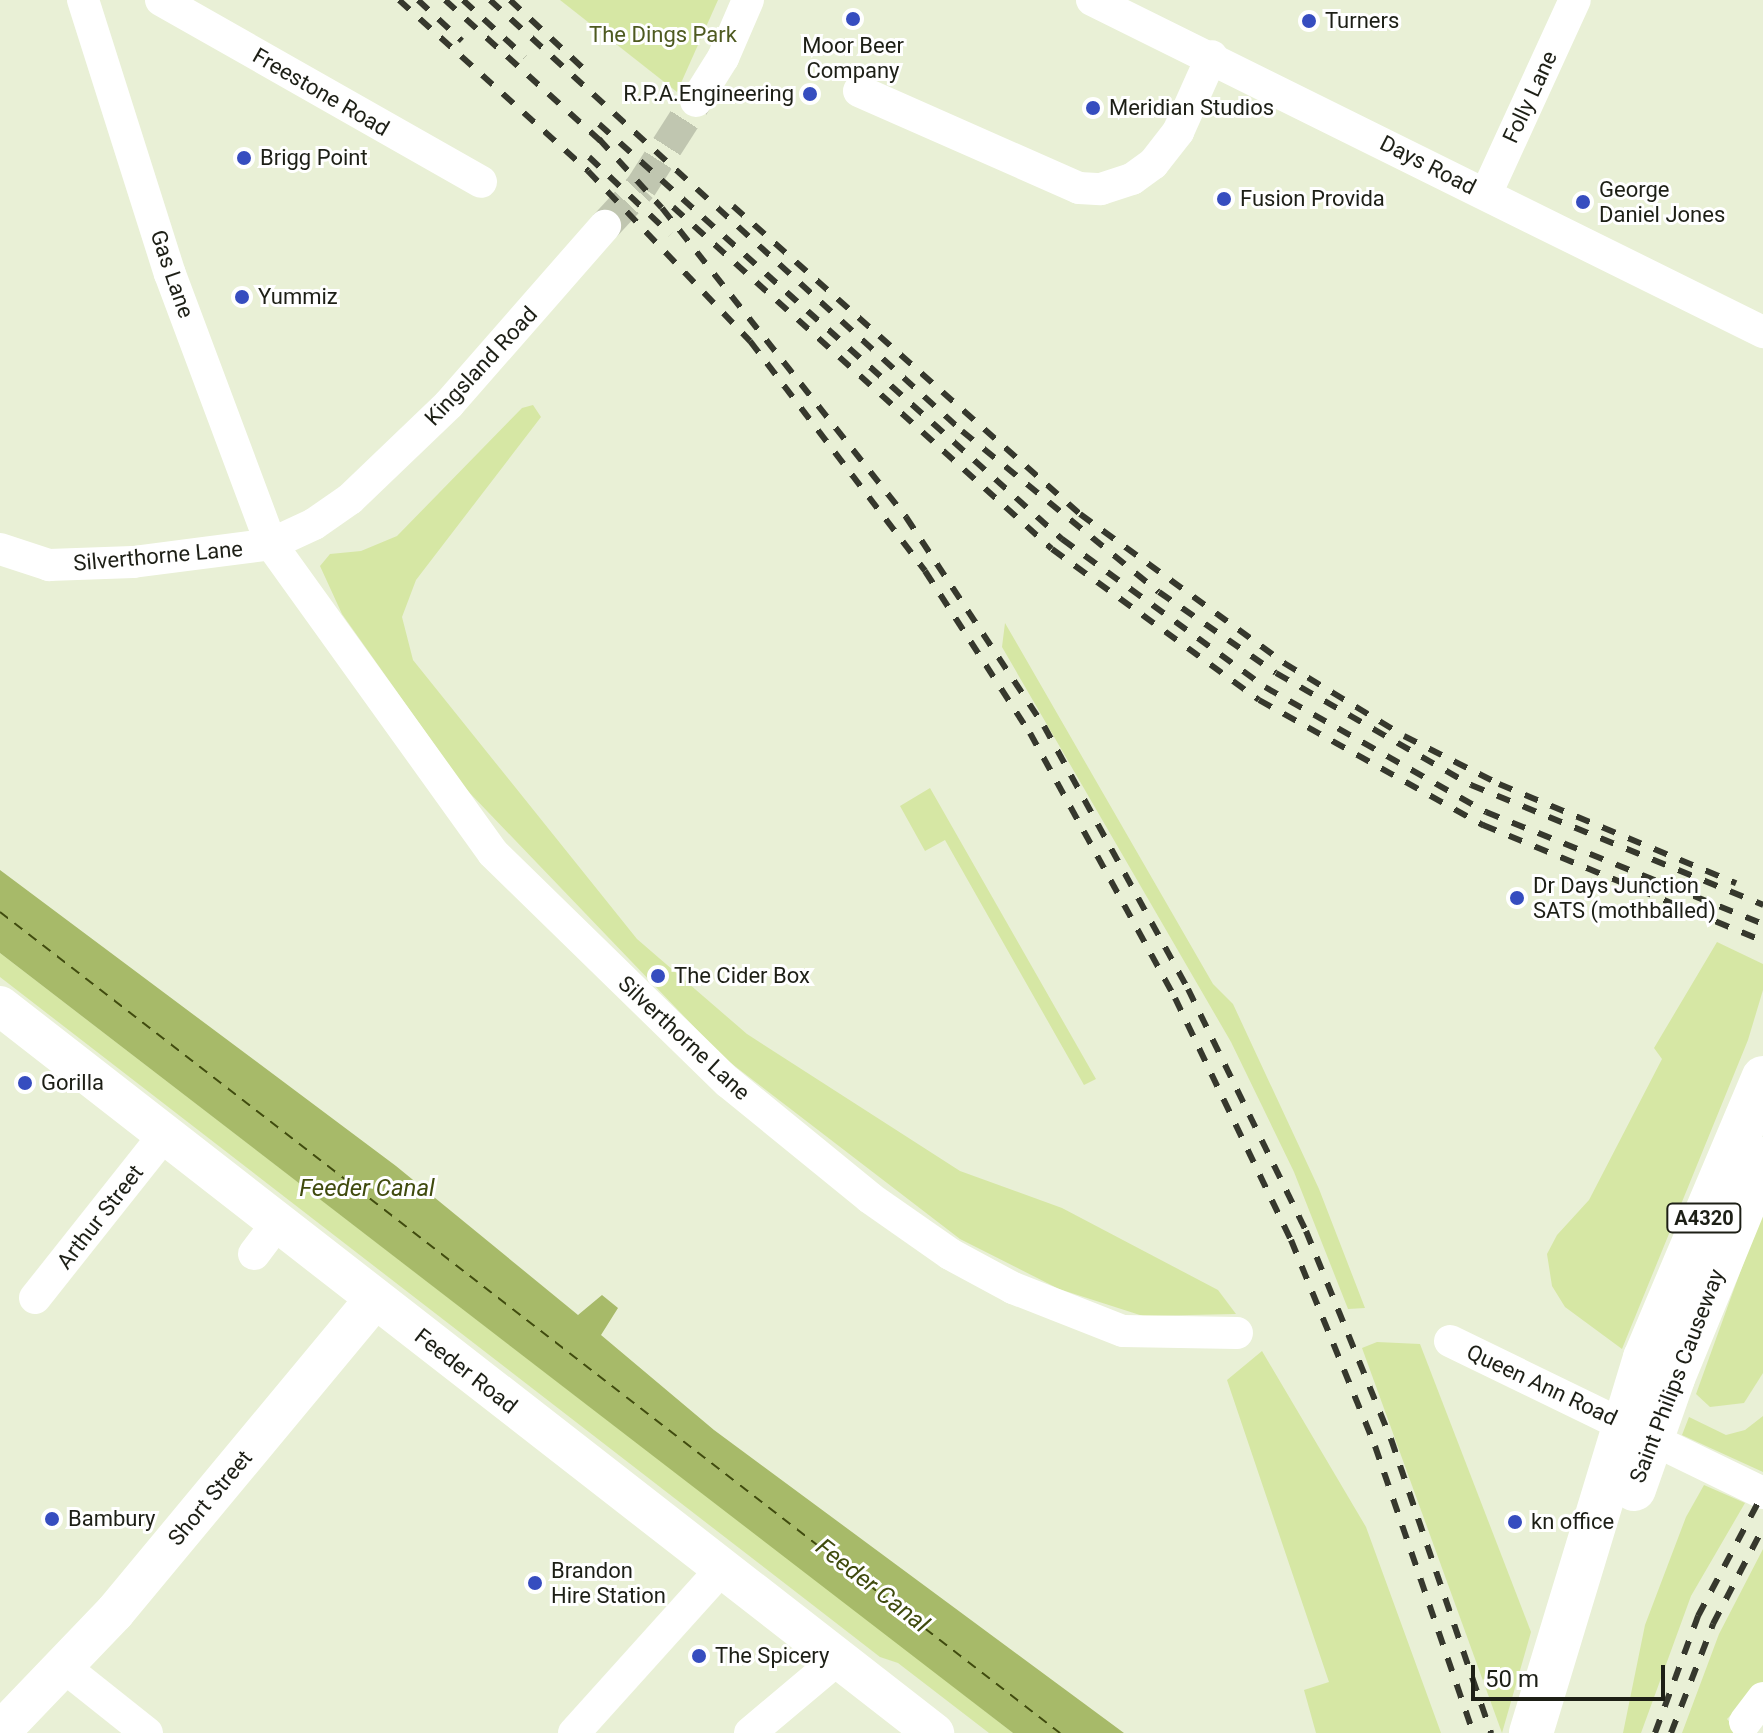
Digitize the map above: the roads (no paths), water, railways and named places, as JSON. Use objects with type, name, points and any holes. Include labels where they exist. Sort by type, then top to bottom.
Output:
[{"type":"main road","name":"Saint Philips Causeway","points":[[1531,1733],[1763,1078]]},
{"type":"main road","name":"Saint Philips Causeway","points":[[1557,1733],[1659,1368],[1763,1159]]},
{"type":"street","name":"Gas Lane","points":[[83,0],[170,274],[271,544]]},
{"type":"street","name":"Freestone Road","points":[[161,0],[481,182]]},
{"type":"street","points":[[696,101],[723,58],[748,0]]},
{"type":"street","name":"Days Road","points":[[1092,0],[1212,56],[1763,332]]},
{"type":"street","name":"Folly Lane","points":[[1486,194],[1575,0]]},
{"type":"street","points":[[859,91],[1079,188],[1101,189],[1132,179],[1153,164],[1178,132],[1212,56]]},
{"type":"street","name":"Kingsland Road","points":[[350,499],[449,404],[605,226]]},
{"type":"street","name":"Silverthorne Lane","points":[[0,549],[49,565],[186,558],[271,544],[314,524],[350,499]]},
{"type":"street","name":"Silverthorne Lane","points":[[271,544],[493,853],[728,1082],[858,1189],[950,1254],[1079,1316],[1123,1331],[1237,1333]]},
{"type":"street","name":"Feeder Road","points":[[0,1006],[164,1135],[265,1239],[375,1299],[934,1733]]},
{"type":"street","name":"Arthur Street","points":[[35,1298],[164,1135]]},
{"type":"street","name":"Short Street","points":[[0,1732],[52,1679],[375,1299]]},
{"type":"street","name":"Queen Ann Road","points":[[1450,1341],[1763,1493]]},
{"type":"street","points":[[574,1733],[721,1570]]},
{"type":"street","points":[[750,1733],[838,1659]]},
{"type":"street","points":[[52,1679],[147,1733]]},
{"type":"water","name":"Feeder Canal","points":[[0,870],[396,1166],[578,1315],[602,1295],[618,1308],[601,1335],[714,1430],[1124,1733],[1013,1733],[0,953]]},
{"type":"tunnel","points":[[605,226],[641,187],[696,101]]},
{"type":"railway","points":[[399,0],[588,171],[750,341],[925,571],[1030,733],[1175,998],[1291,1240],[1375,1446],[1473,1733]]},
{"type":"railway","points":[[418,0],[462,41]]},
{"type":"railway","points":[[445,0],[605,145]]},
{"type":"railway","points":[[463,0],[525,57]]},
{"type":"railway","points":[[490,0],[962,431],[1159,592],[1276,673],[1471,785],[1763,905]]},
{"type":"railway","points":[[510,0],[583,68]]},
{"type":"railway","points":[[599,124],[1062,539],[1265,687],[1486,812],[1763,924]]},
{"type":"railway","points":[[599,139],[662,208],[906,517],[1044,726],[1188,989],[1306,1231],[1391,1439],[1491,1733]]},
{"type":"railway","points":[[589,157],[670,234]]},
{"type":"railway","points":[[733,206],[1080,514],[1284,663],[1404,736],[1499,784],[1736,883]]},
{"type":"railway","points":[[673,207],[1052,549],[1259,700],[1483,825],[1763,941]]},
{"type":"railway","points":[[1655,1733],[1698,1616],[1763,1493]]},
{"type":"railway","points":[[1671,1733],[1713,1624],[1763,1528]]},
{"type":"place","name":"Moor Beer Company","points":[[853,19]]},
{"type":"place","name":"Turners","points":[[1309,21]]},
{"type":"place","name":"R.P.A.Engineering","points":[[810,94]]},
{"type":"place","name":"Meridian Studios","points":[[1093,108]]},
{"type":"place","name":"Brigg Point","points":[[244,158]]},
{"type":"place","name":"Fusion Provida","points":[[1224,199]]},
{"type":"place","name":"George Daniel Jones","points":[[1583,202]]},
{"type":"place","name":"Yummiz","points":[[242,297]]},
{"type":"place","name":"Dr Days Junction SATS (mothballed)","points":[[1517,898]]},
{"type":"place","name":"The Cider Box","points":[[658,976]]},
{"type":"place","name":"Gorilla","points":[[25,1083]]},
{"type":"place","name":"Bambury","points":[[52,1519]]},
{"type":"place","name":"kn office","points":[[1515,1522]]},
{"type":"place","name":"Brandon Hire Station","points":[[535,1583]]},
{"type":"place","name":"The Spicery","points":[[699,1656]]},
{"type":"park label","name":"The Dings Park","points":[[663,35]]}]
